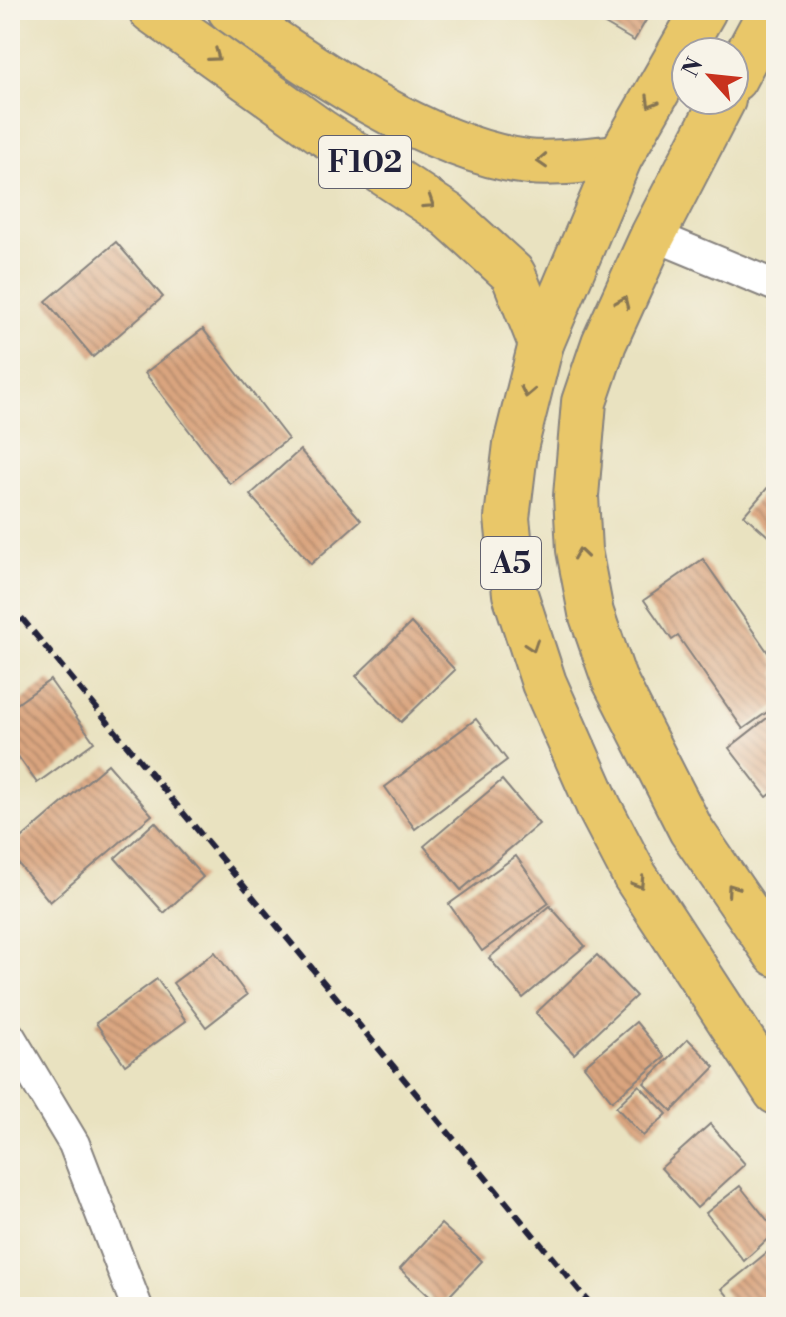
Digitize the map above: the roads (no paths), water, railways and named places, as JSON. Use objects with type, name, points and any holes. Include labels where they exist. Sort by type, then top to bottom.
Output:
[{"type":"main road","name":"F102","points":[[151,10],[320,131],[448,215],[513,274],[541,344]]},
{"type":"main road","points":[[230,10],[360,94],[455,143],[528,162],[620,157]]},
{"type":"main road","name":"A5","points":[[704,10],[620,157],[541,344],[516,444],[507,518],[515,594],[544,683],[599,807],[635,876],[773,1079]]},
{"type":"main road","points":[[750,52],[771,16]]},
{"type":"main road","name":"A5","points":[[715,116],[653,235],[604,343],[584,402],[576,496],[579,550],[591,613],[614,679],[691,830],[776,954]]},
{"type":"street","points":[[653,235],[776,286]]},
{"type":"street","points":[[10,1037],[74,1144],[137,1307]]},
{"type":"railway","points":[[10,604],[593,1307]]}]
